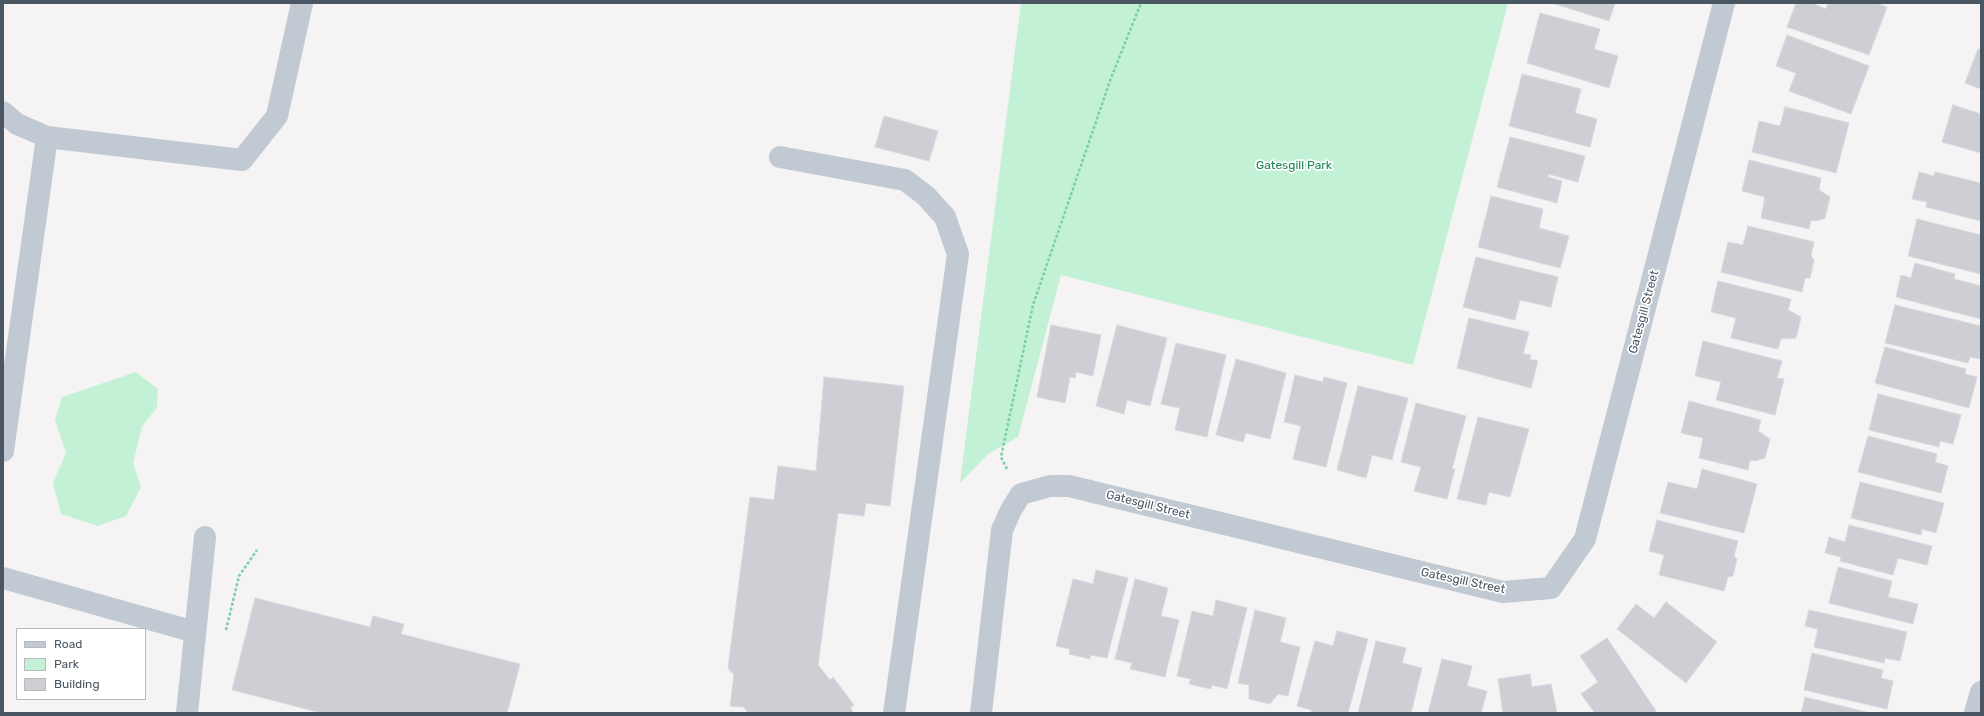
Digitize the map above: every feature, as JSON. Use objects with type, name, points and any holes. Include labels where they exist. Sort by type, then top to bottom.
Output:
[{"type":"street","points":[[3,112],[17,124],[47,137],[242,160],[277,116],[302,3]]},
{"type":"street","name":"Gatesgill Street","points":[[1021,494],[1050,486],[1069,486],[1503,592],[1551,588],[1585,539],[1724,3]]},
{"type":"street","points":[[3,451],[47,137]]},
{"type":"street","points":[[780,157],[905,180],[926,196],[945,217],[958,254],[894,713]]},
{"type":"street","points":[[981,713],[1002,530],[1011,510],[1021,494]]},
{"type":"street","points":[[187,713],[205,537]]},
{"type":"street","points":[[3,578],[195,632]]},
{"type":"street","points":[[1975,713],[1981,692]]},
{"type":"path","points":[[1021,494],[1001,457],[1033,305],[1110,78],[1142,3]]},
{"type":"path","points":[[225,635],[239,576],[257,550]]},
{"type":"green space","name":"Gatesgill Park","points":[[1021,3],[1508,3],[1413,365],[1061,275],[1018,437],[988,454],[960,483]]},
{"type":"green space","points":[[136,372],[158,389],[157,407],[142,427],[133,463],[141,487],[126,516],[98,526],[61,514],[53,483],[66,453],[55,420],[62,397]]},
{"type":"building","points":[[1552,3],[1615,3],[1609,21]]},
{"type":"building","points":[[1796,3],[1811,3],[1826,9],[1828,3],[1876,3],[1887,7],[1869,55],[1787,27]]},
{"type":"building","points":[[1540,13],[1600,29],[1594,49],[1618,56],[1609,88],[1527,63]]},
{"type":"building","points":[[1787,35],[1869,66],[1851,114],[1789,91],[1796,73],[1776,66]]},
{"type":"building","points":[[1978,49],[1981,50],[1981,89],[1965,83]]},
{"type":"building","points":[[1522,74],[1581,89],[1575,113],[1597,119],[1590,147],[1509,126]]},
{"type":"building","points":[[1953,105],[1981,114],[1981,153],[1942,142]]},
{"type":"building","points":[[1785,107],[1849,123],[1836,173],[1752,152],[1759,121],[1780,126]]},
{"type":"building","points":[[884,116],[938,131],[929,161],[875,147]]},
{"type":"building","points":[[1510,137],[1585,156],[1578,182],[1548,174],[1548,177],[1562,181],[1557,203],[1497,187]]},
{"type":"building","points":[[1749,160],[1821,178],[1819,190],[1830,197],[1825,218],[1816,221],[1811,220],[1809,229],[1761,218],[1765,197],[1742,191]]},
{"type":"building","points":[[1919,172],[1934,176],[1935,172],[1981,183],[1981,221],[1926,207],[1927,202],[1912,199]]},
{"type":"building","points":[[1491,196],[1543,209],[1539,228],[1569,236],[1560,268],[1478,247]]},
{"type":"building","points":[[1917,219],[1981,235],[1981,274],[1908,256]]},
{"type":"building","points":[[1748,226],[1814,242],[1811,256],[1814,260],[1810,278],[1805,278],[1802,292],[1721,272],[1728,242],[1743,245]]},
{"type":"building","points":[[1476,257],[1558,277],[1551,307],[1520,300],[1515,320],[1463,307]]},
{"type":"building","points":[[1915,263],[1955,274],[1954,279],[1981,286],[1981,319],[1896,297],[1901,275],[1911,278]]},
{"type":"building","points":[[1718,281],[1791,299],[1788,310],[1801,317],[1796,338],[1781,339],[1778,349],[1731,338],[1736,318],[1711,312]]},
{"type":"building","points":[[1895,305],[1981,326],[1981,359],[1970,357],[1968,363],[1885,343]]},
{"type":"building","points":[[1469,318],[1529,332],[1523,354],[1531,355],[1529,359],[1538,361],[1531,388],[1457,368]]},
{"type":"building","points":[[1051,325],[1101,335],[1093,376],[1076,372],[1075,378],[1070,377],[1065,403],[1037,397]]},
{"type":"building","points":[[1117,325],[1167,338],[1150,406],[1127,400],[1124,414],[1096,406]]},
{"type":"building","points":[[1703,341],[1782,361],[1777,378],[1784,379],[1775,415],[1716,400],[1721,382],[1695,376]]},
{"type":"building","points":[[1176,343],[1226,355],[1207,437],[1175,430],[1180,408],[1161,404]]},
{"type":"building","points":[[1885,347],[1966,369],[1965,374],[1977,377],[1969,408],[1875,383]]},
{"type":"building","points":[[1236,359],[1286,373],[1270,439],[1246,433],[1243,442],[1216,435]]},
{"type":"building","points":[[1295,375],[1323,382],[1324,377],[1347,383],[1326,467],[1293,459],[1301,426],[1284,422]]},
{"type":"building","points":[[824,377],[904,386],[890,506],[866,503],[864,516],[838,513],[818,665],[830,680],[833,677],[854,705],[850,708],[854,713],[748,713],[744,707],[730,706],[734,675],[728,668],[750,497],[774,500],[778,466],[816,471]]},
{"type":"building","points":[[1358,386],[1408,398],[1392,460],[1372,455],[1366,478],[1337,470]]},
{"type":"building","points":[[1878,394],[1961,415],[1953,444],[1940,441],[1939,447],[1869,430]]},
{"type":"building","points":[[1689,401],[1761,420],[1758,431],[1770,439],[1765,458],[1755,461],[1750,460],[1748,470],[1699,458],[1703,438],[1681,433]]},
{"type":"building","points":[[1416,403],[1466,416],[1452,469],[1455,469],[1447,499],[1414,491],[1421,467],[1401,462]]},
{"type":"building","points":[[1478,417],[1529,429],[1510,497],[1489,492],[1486,505],[1457,499]]},
{"type":"building","points":[[1868,436],[1937,454],[1935,462],[1948,466],[1941,493],[1858,472]]},
{"type":"building","points":[[1702,469],[1757,484],[1744,533],[1660,513],[1668,482],[1697,489]]},
{"type":"building","points":[[1860,482],[1944,503],[1936,533],[1922,529],[1921,535],[1851,518]]},
{"type":"building","points":[[1657,520],[1738,541],[1734,556],[1737,559],[1733,576],[1728,577],[1724,591],[1659,575],[1664,555],[1649,551]]},
{"type":"building","points":[[1849,525],[1932,546],[1927,565],[1898,558],[1893,575],[1840,561],[1841,557],[1825,553],[1829,537],[1845,542]]},
{"type":"building","points":[[1838,567],[1892,581],[1888,597],[1918,604],[1913,624],[1829,603]]},
{"type":"building","points":[[1096,570],[1128,578],[1107,658],[1091,655],[1090,659],[1069,654],[1070,649],[1056,646],[1073,579],[1093,584]]},
{"type":"building","points":[[1135,579],[1168,588],[1161,616],[1179,620],[1165,677],[1130,669],[1132,663],[1115,659]]},
{"type":"building","points":[[255,598],[370,627],[373,616],[404,624],[401,634],[520,664],[507,713],[322,713],[232,690]]},
{"type":"building","points":[[1216,600],[1247,608],[1227,689],[1212,685],[1211,689],[1189,684],[1191,679],[1177,676],[1192,611],[1213,616]]},
{"type":"building","points":[[1666,602],[1717,642],[1686,683],[1617,629],[1636,604],[1654,618]]},
{"type":"building","points":[[1255,610],[1286,618],[1280,642],[1300,647],[1288,696],[1278,694],[1270,704],[1249,699],[1249,685],[1238,683]]},
{"type":"building","points":[[1809,610],[1907,632],[1900,661],[1885,658],[1884,663],[1814,647],[1818,629],[1805,626]]},
{"type":"building","points":[[1337,631],[1368,639],[1348,713],[1312,713],[1311,710],[1297,706],[1315,641],[1333,646]]},
{"type":"building","points":[[1607,638],[1656,711],[1652,713],[1595,713],[1581,694],[1598,682],[1580,656]]},
{"type":"building","points":[[1376,641],[1406,648],[1402,663],[1422,668],[1411,713],[1358,713]]},
{"type":"building","points":[[1812,653],[1883,670],[1881,678],[1893,681],[1887,709],[1804,690]]},
{"type":"building","points":[[1442,659],[1472,666],[1467,686],[1487,691],[1481,713],[1428,713]]},
{"type":"building","points":[[1530,674],[1532,687],[1551,684],[1557,713],[1503,713],[1498,679]]},
{"type":"building","points":[[1805,697],[1870,713],[1801,713]]}]
